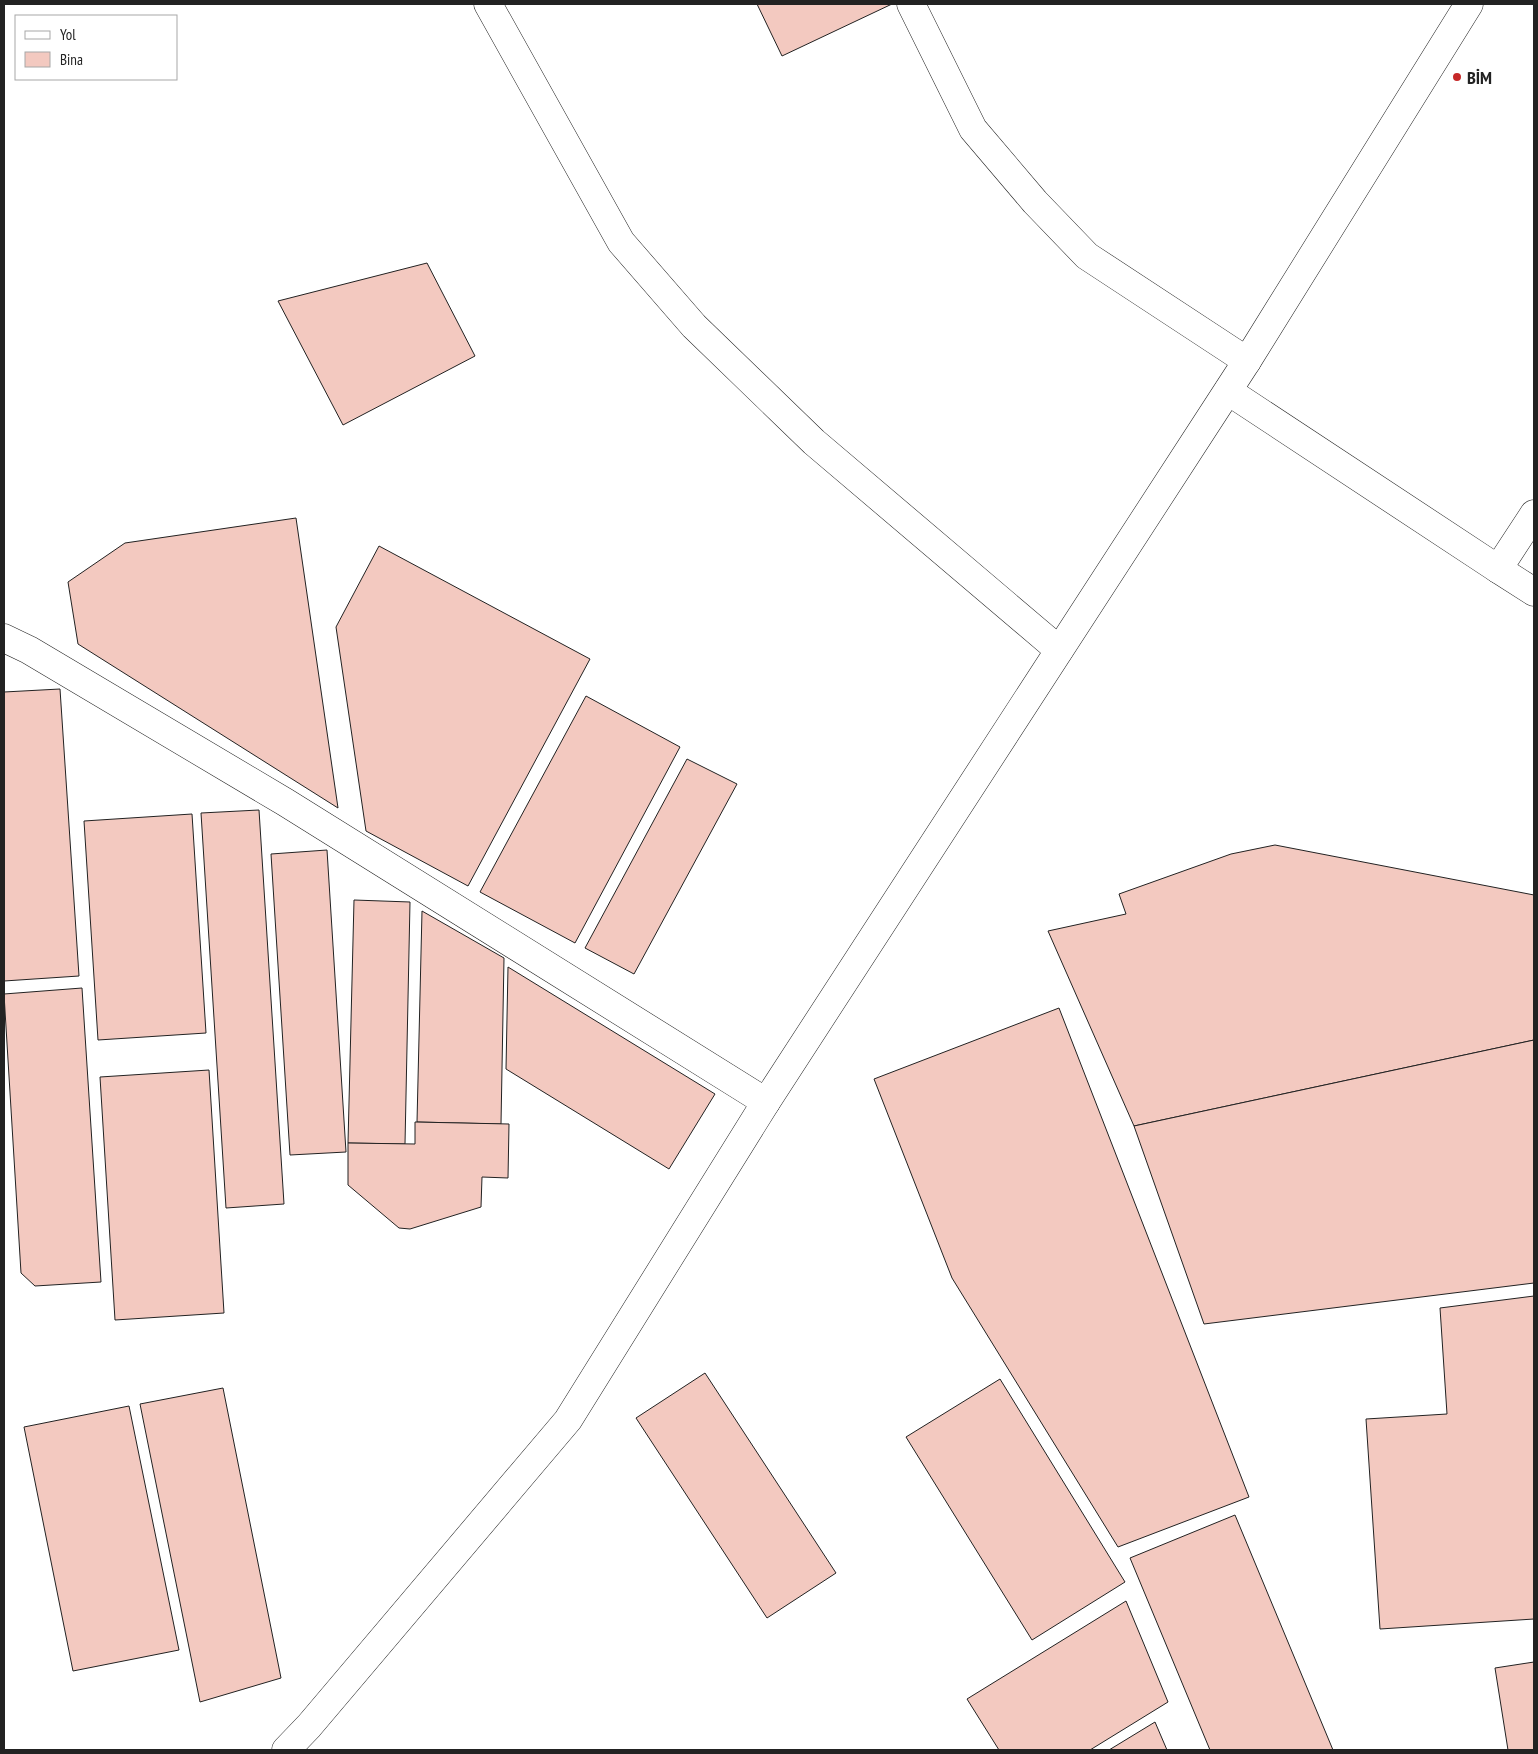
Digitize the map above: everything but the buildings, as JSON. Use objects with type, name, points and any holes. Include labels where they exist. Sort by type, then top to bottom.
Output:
[{"type":"street","points":[[488,4],[621,242],[688,319],[814,442],[1059,650]]},
{"type":"street","points":[[911,4],[973,129],[1035,202],[1087,256],[1248,361]]},
{"type":"street","points":[[286,1750],[309,1726],[568,1420],[766,1102],[1248,361],[1469,4]]},
{"type":"street","points":[[1228,391],[1534,592]]},
{"type":"street","points":[[1498,569],[1534,514]]},
{"type":"street","points":[[4,638],[29,650],[285,802],[766,1102]]},
{"type":"place","name":"BİM","points":[[1457,77]]}]
